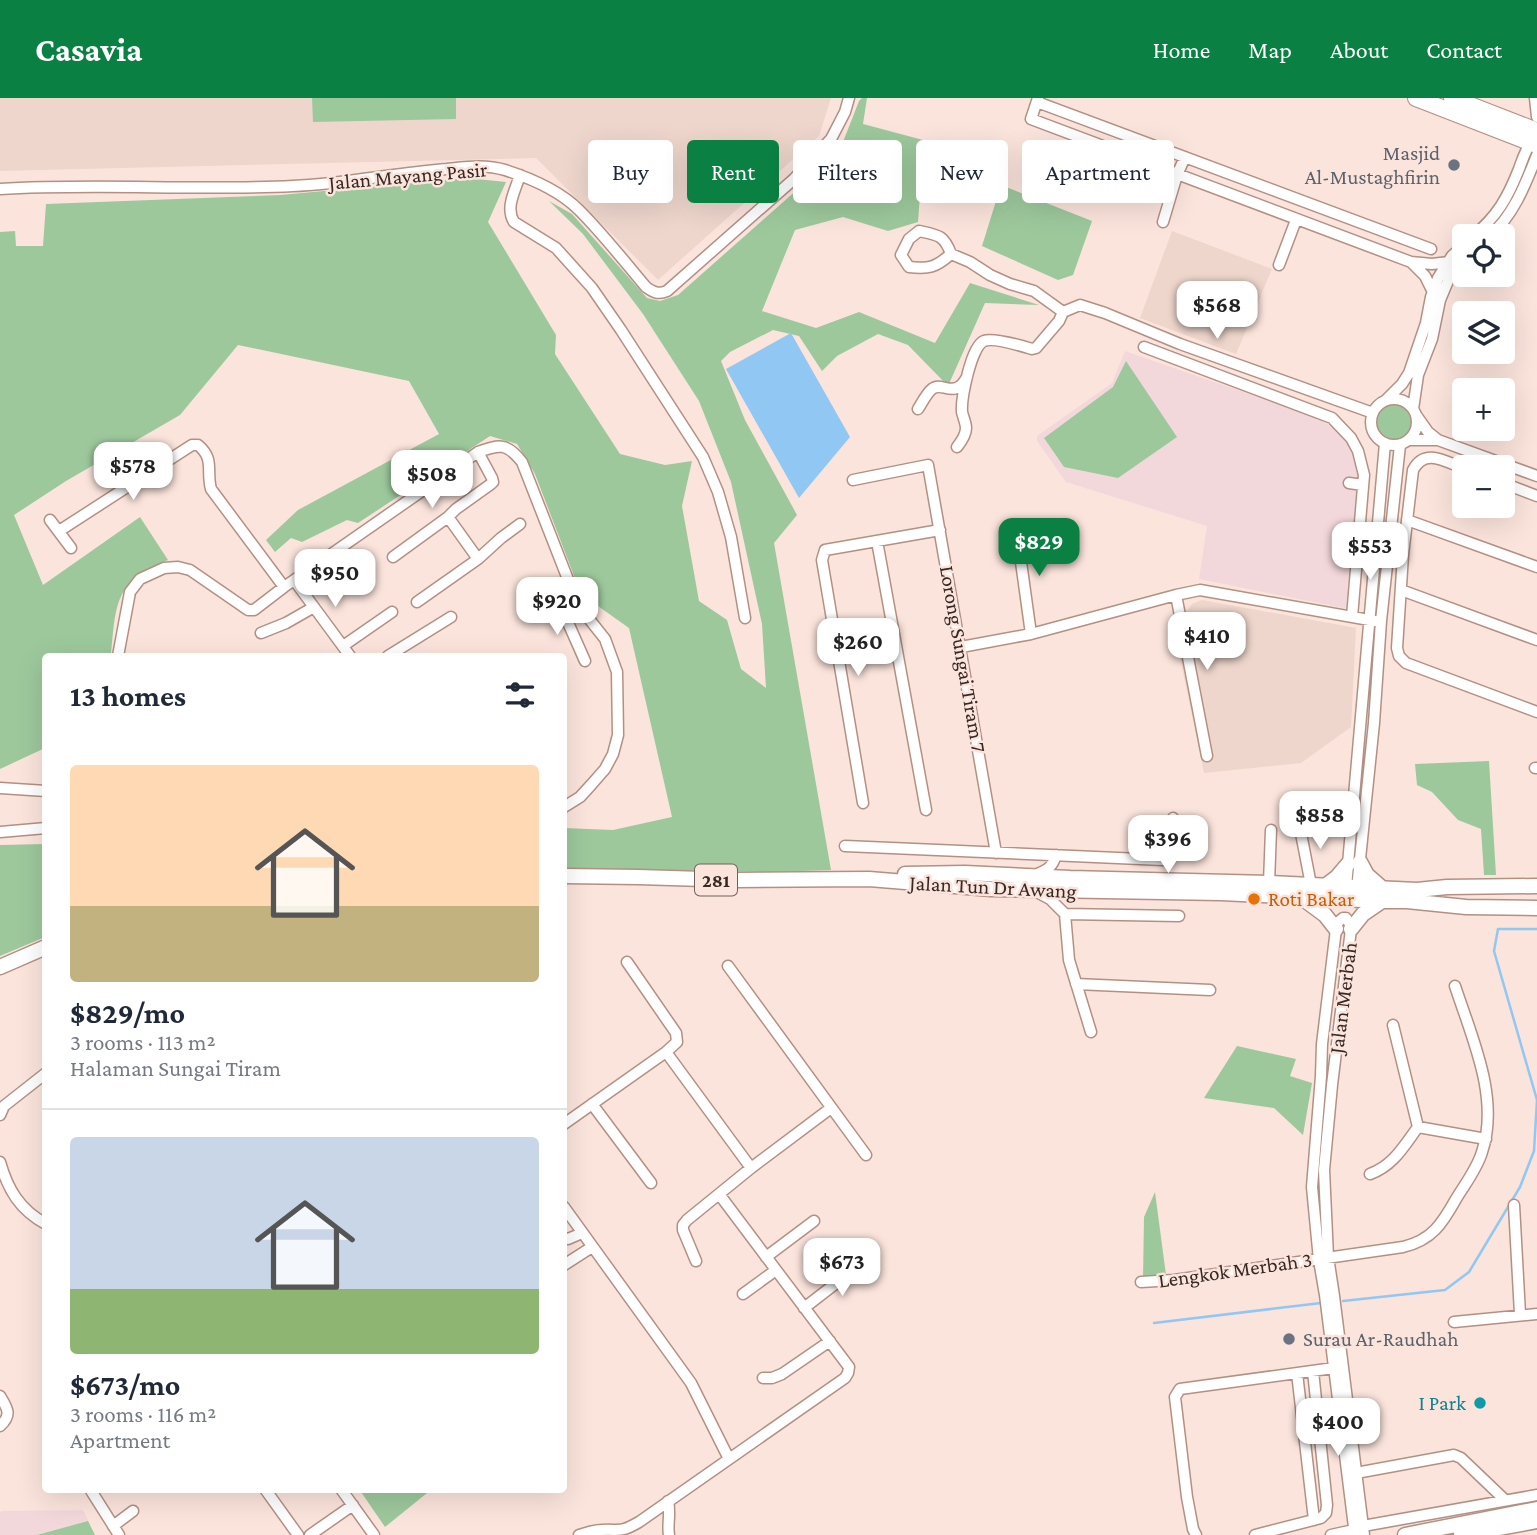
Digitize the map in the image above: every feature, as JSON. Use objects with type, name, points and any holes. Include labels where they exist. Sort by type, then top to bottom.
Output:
[{"type":"highway","points":[[1416,98],[1536,142]]},
{"type":"highway","points":[[1452,98],[1536,142]]},
{"type":"main road","points":[[1302,898],[1343,929],[1383,895],[1354,863],[1337,877],[1318,885]]},
{"type":"main road","name":"Jalan Tun Dr Awang","points":[[567,876],[736,880],[869,879],[963,887],[1034,883],[1302,898],[1383,895],[1447,887],[1537,886]]},
{"type":"main road","name":"Jalan Tun Dr Awang","points":[[1070,885],[1318,885],[1351,887],[1407,901],[1537,908]]},
{"type":"main road","points":[[0,967],[42,949]]},
{"type":"main road","points":[[1461,1535],[1492,1527],[1537,1509]]},
{"type":"main road","points":[[1405,1535],[1537,1521]]},
{"type":"street","name":"Jalan Mayang Pasir","points":[[0,190],[40,187],[295,186],[484,166],[503,169],[551,190],[578,209],[646,287],[661,293],[697,266],[794,179],[831,139],[849,98]]},
{"type":"street","points":[[1535,98],[1537,117]]},
{"type":"street","points":[[1431,249],[1037,100],[1031,119],[1411,262],[1449,262]]},
{"type":"street","points":[[1488,224],[1497,215],[1536,142]]},
{"type":"street","points":[[1500,224],[1516,200],[1536,142]]},
{"type":"street","points":[[1163,222],[1185,157]]},
{"type":"street","points":[[520,176],[509,208],[510,216],[514,222],[556,248],[592,288],[703,457],[718,492],[731,537],[745,618]]},
{"type":"street","points":[[1283,215],[1291,197]]},
{"type":"street","points":[[1279,265],[1296,220]]},
{"type":"street","points":[[951,254],[940,264],[928,269],[909,267],[901,256],[909,239],[919,231],[934,234],[947,242],[951,254],[1000,279],[1034,291],[1063,312]]},
{"type":"street","points":[[1438,440],[1390,445],[1385,443],[1374,434],[1373,413],[1378,405],[1402,384],[1409,373],[1438,278],[1452,259]]},
{"type":"street","points":[[1411,262],[1425,275],[1433,292]]},
{"type":"street","points":[[1375,621],[1405,442],[1416,429],[1418,375],[1432,339],[1440,300],[1452,274]]},
{"type":"street","points":[[957,447],[966,427],[962,411],[967,377],[974,352],[982,341],[1036,348],[1059,321],[1063,312],[1080,305],[1373,413]]},
{"type":"street","points":[[1144,348],[1332,418],[1351,438],[1363,466],[1352,617]]},
{"type":"street","points":[[918,409],[933,388],[954,389],[967,377]]},
{"type":"street","points":[[1386,400],[1401,400],[1408,404],[1438,440],[1537,476]]},
{"type":"street","points":[[1351,887],[1374,723],[1375,621],[1385,443]]},
{"type":"street","points":[[59,531],[192,445],[198,445],[209,458],[208,481],[211,489],[284,587]]},
{"type":"street","points":[[119,653],[130,592],[140,579],[163,568],[190,569],[248,610],[254,610],[478,452],[494,446],[505,447],[514,452],[522,462],[573,593],[582,611],[605,639],[616,666],[618,735],[613,754],[605,769],[580,797],[567,805]]},
{"type":"street","points":[[393,557],[493,482],[478,452]]},
{"type":"street","points":[[1452,464],[1428,457],[1417,463],[1413,470],[1396,648],[1406,663],[1537,712]]},
{"type":"street","name":"Lorong Sungai Tiram 7","points":[[853,480],[928,465],[996,853]]},
{"type":"street","points":[[1521,470],[1515,488],[1537,496]]},
{"type":"street","points":[[1349,483],[1363,485]]},
{"type":"street","points":[[448,517],[478,559]]},
{"type":"street","points":[[50,520],[71,548]]},
{"type":"street","points":[[1408,520],[1537,567]]},
{"type":"street","points":[[417,602],[478,559],[520,524]]},
{"type":"street","points":[[1016,526],[1031,634]]},
{"type":"street","points":[[863,803],[822,560],[825,550],[940,530]]},
{"type":"street","points":[[877,541],[926,810]]},
{"type":"street","points":[[295,580],[348,653]]},
{"type":"street","points":[[961,647],[1031,634],[1200,590],[1375,621]]},
{"type":"street","points":[[1401,590],[1537,640]]},
{"type":"street","points":[[529,614],[573,593]]},
{"type":"street","points":[[1176,595],[1207,756]]},
{"type":"street","points":[[558,600],[585,662]]},
{"type":"street","points":[[261,633],[314,607]]},
{"type":"street","points":[[343,646],[392,611]]},
{"type":"street","points":[[393,653],[451,617]]},
{"type":"street","points":[[0,788],[42,791]]},
{"type":"street","points":[[845,846],[1163,860],[1171,854],[1173,818]]},
{"type":"street","points":[[1299,823],[1318,885]]},
{"type":"street","points":[[0,832],[42,828]]},
{"type":"street","points":[[1269,883],[1271,830]]},
{"type":"street","points":[[1056,855],[1053,864],[1034,883],[1062,912]]},
{"type":"street","points":[[1056,855],[1057,863],[1070,885],[1058,904],[1062,912],[1069,960],[1091,1032]]},
{"type":"street","name":"Jalan Tun Dr Awang","points":[[1062,912],[1179,916]]},
{"type":"street","name":"Jalan Merbah","points":[[1343,929],[1322,1044],[1312,1186],[1359,1531]]},
{"type":"street","points":[[567,1122],[677,1042],[676,1033],[627,962]]},
{"type":"street","points":[[728,966],[866,1154]]},
{"type":"street","points":[[1076,984],[1210,990]]},
{"type":"street","points":[[1418,1126],[1486,1139],[1486,1086],[1455,986]]},
{"type":"street","points":[[1370,1174],[1380,1171],[1398,1156],[1418,1126],[1393,1025]]},
{"type":"street","points":[[666,1052],[751,1168]]},
{"type":"street","points":[[0,1115],[4,1106],[42,1078]]},
{"type":"street","points":[[592,1104],[650,1183]]},
{"type":"street","points":[[696,1261],[682,1230],[683,1225],[751,1168],[831,1108]]},
{"type":"street","name":"Lengkok Merbah 3","points":[[1141,1282],[1174,1280],[1415,1244],[1424,1240],[1444,1220],[1482,1155],[1486,1139]]},
{"type":"street","points":[[0,1162],[21,1207],[42,1222]]},
{"type":"street","points":[[579,1535],[600,1530],[627,1529],[845,1378],[848,1373],[849,1367],[719,1194]]},
{"type":"street","points":[[1514,1205],[1520,1314]]},
{"type":"street","points":[[567,1211],[691,1383],[729,1459]]},
{"type":"street","points":[[766,1257],[814,1221]]},
{"type":"street","points":[[567,1239],[582,1233]]},
{"type":"street","points":[[567,1263],[592,1247]]},
{"type":"street","points":[[804,1308],[861,1264]]},
{"type":"street","points":[[743,1294],[776,1270]]},
{"type":"street","points":[[1454,1322],[1537,1314]]},
{"type":"street","points":[[763,1378],[782,1374],[830,1341]]},
{"type":"street","points":[[1196,1535],[1187,1497],[1175,1397],[1177,1392],[1180,1389],[1338,1367]]},
{"type":"street","name":"Jalan Merbah","points":[[1338,1367],[1356,1473],[1359,1531]]},
{"type":"street","points":[[1255,1535],[1324,1516],[1327,1505],[1313,1371]]},
{"type":"street","points":[[1297,1373],[1314,1520]]},
{"type":"street","points":[[0,1396],[8,1415],[0,1426]]},
{"type":"street","points":[[1356,1473],[1454,1455],[1461,1458],[1505,1500]]},
{"type":"street","points":[[93,1493],[116,1530],[133,1511]]},
{"type":"street","points":[[268,1493],[298,1535]]},
{"type":"street","points":[[344,1493],[374,1535]]},
{"type":"street","points":[[1331,1535],[1537,1495]]},
{"type":"street","points":[[668,1501],[669,1535]]},
{"type":"street","points":[[310,1535],[353,1505]]},
{"type":"shaded area","points":[[0,98],[831,98],[819,136],[815,140],[793,140],[793,159],[779,172],[779,140],[687,140],[687,203],[744,203],[658,280],[536,158],[0,171]]},
{"type":"shaded area","points":[[1172,231],[1272,269],[1236,354],[1140,318]]},
{"type":"shaded area","points":[[1125,351],[1304,413],[1337,429],[1350,444],[1358,464],[1359,490],[1348,609],[1199,579],[1207,526],[1066,482],[1037,441],[1037,436],[1112,383]]},
{"type":"shaded area","points":[[1202,600],[1356,628],[1351,727],[1301,763],[1204,773],[1171,615],[1188,610],[1192,604]]},
{"type":"shaded area","points":[[83,1510],[95,1535],[0,1535],[2,1511]]},
{"type":"green space","points":[[312,98],[456,98],[456,119],[313,122]]},
{"type":"green space","points":[[867,98],[863,124],[923,140],[916,140],[918,222],[888,231],[843,217],[795,230],[762,311],[816,328],[859,312],[935,343],[970,283],[1039,305],[985,303],[948,386],[908,345],[878,334],[837,356],[822,371],[799,336],[773,330],[730,352],[721,361],[745,420],[797,515],[774,543],[831,870],[769,872],[567,868],[567,828],[613,830],[672,817],[629,628],[581,594],[535,474],[517,444],[490,436],[358,523],[347,520],[302,542],[291,538],[275,552],[266,540],[298,510],[439,434],[409,381],[238,345],[180,415],[66,481],[14,515],[43,585],[140,517],[168,560],[137,577],[121,596],[114,622],[111,653],[42,653],[42,749],[0,769],[0,232],[15,231],[16,246],[43,246],[46,204],[280,195],[467,178],[506,182],[488,222],[556,335],[555,354],[620,454],[665,465],[692,461],[682,506],[699,601],[727,620],[741,669],[766,688],[762,624],[731,482],[699,401],[643,314],[583,234],[549,201],[572,214],[647,298],[660,301],[678,295],[793,193],[793,203],[902,203],[902,140],[844,140],[859,101]]},
{"type":"green space","points":[[1008,188],[1022,193],[1022,203],[1046,203],[1092,221],[1073,275],[1058,280],[982,246],[995,203],[1008,203]]},
{"type":"green space","points":[[1126,361],[1177,437],[1118,478],[1064,467],[1044,438],[1113,387]]},
{"type":"green space","points":[[1395,403],[1408,409],[1414,422],[1408,435],[1395,441],[1382,435],[1376,422],[1382,409]]},
{"type":"green space","points":[[1489,761],[1496,875],[1484,875],[1481,829],[1458,820],[1432,792],[1417,785],[1415,764]]},
{"type":"green space","points":[[42,844],[42,938],[0,956],[0,845]]},
{"type":"green space","points":[[1237,1046],[1296,1059],[1290,1076],[1312,1083],[1303,1135],[1274,1108],[1204,1098]]},
{"type":"green space","points":[[1155,1192],[1166,1275],[1143,1278],[1144,1217]]},
{"type":"green space","points":[[362,1493],[427,1493],[385,1527]]},
{"type":"green space","points":[[88,1521],[95,1535],[37,1535]]},
{"type":"water","points":[[791,333],[850,437],[799,498],[726,369]]},
{"type":"waterway","points":[[1343,1301],[1445,1290],[1469,1272],[1520,1187],[1534,1151],[1537,1100],[1494,951],[1498,929],[1537,929]]},
{"type":"waterway","points":[[1154,1323],[1321,1303]]},
{"type":"place","name":"Masjid Al-Mustaghfirin","points":[[1454,165]]},
{"type":"place","name":"Roti Bakar","points":[[1254,899]]},
{"type":"place","name":"Surau Ar-Raudhah","points":[[1289,1339]]},
{"type":"place","name":"I Park","points":[[1480,1403]]}]
